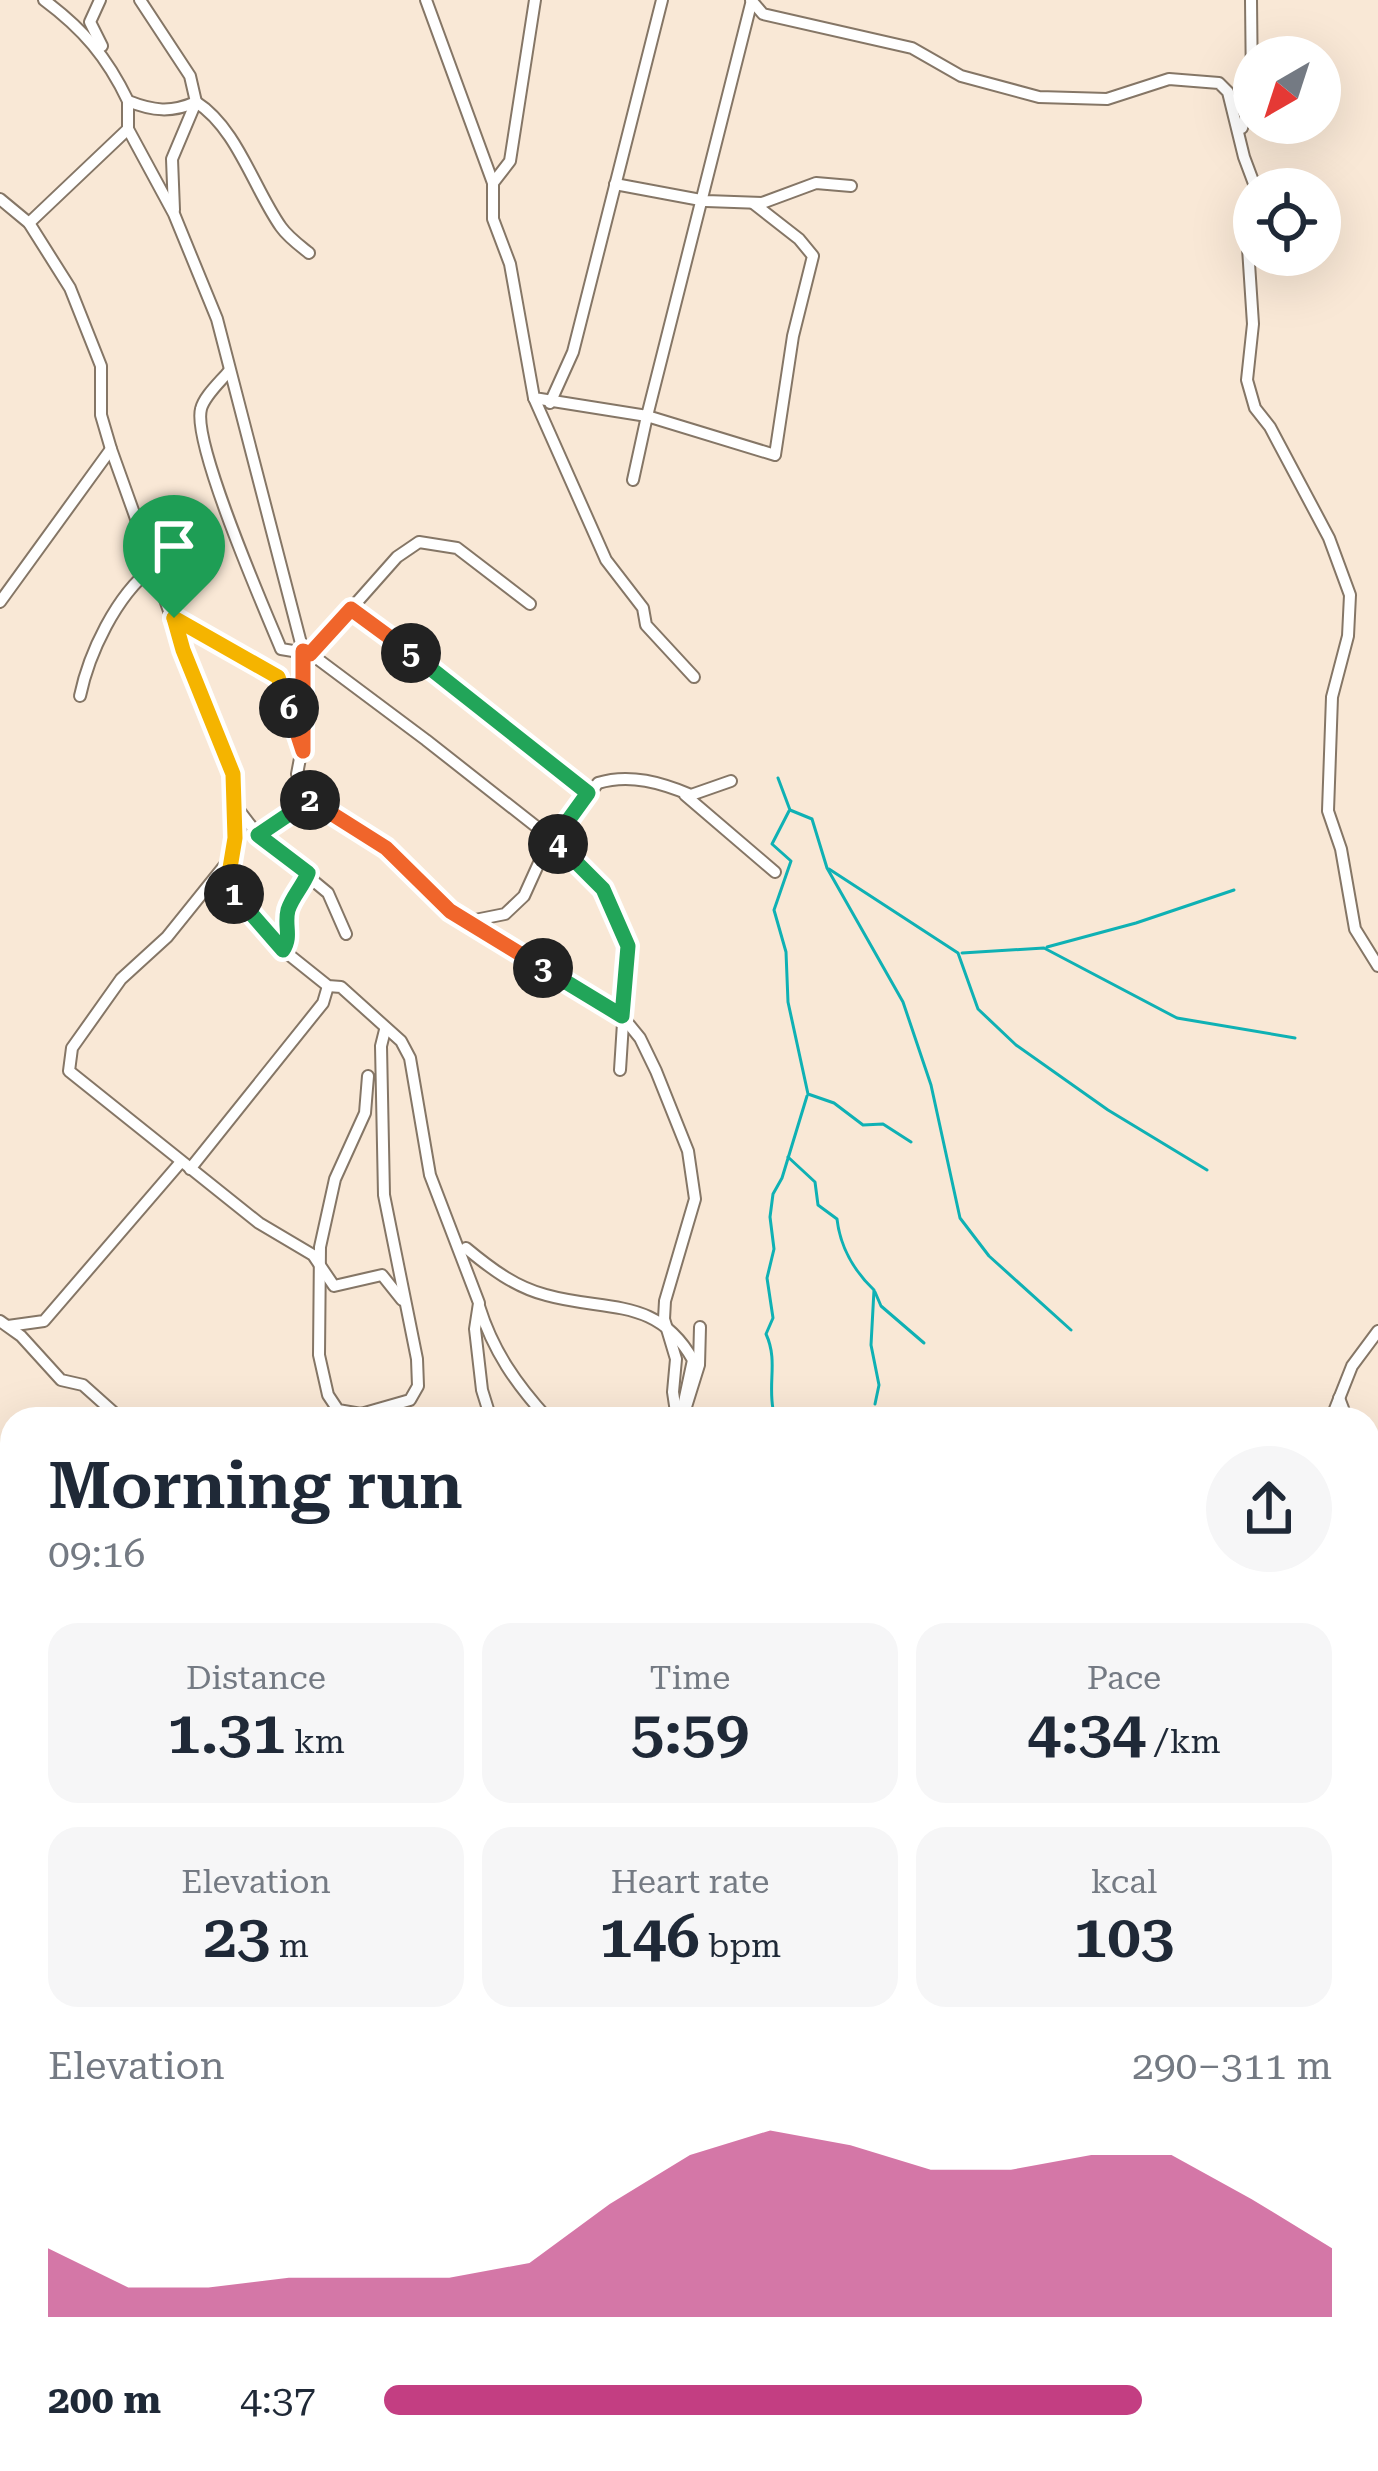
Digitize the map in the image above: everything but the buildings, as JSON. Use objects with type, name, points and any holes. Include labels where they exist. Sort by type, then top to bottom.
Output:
[{"type":"street","points":[[44,0],[80,26],[108,61]]},
{"type":"street","points":[[100,0],[90,22],[128,101],[128,129],[174,214],[217,320],[307,652],[298,778],[308,798],[386,848],[439,903],[622,1016],[640,1038],[688,1151],[695,1199],[665,1301],[665,1326],[676,1359],[675,1407]]},
{"type":"street","points":[[140,0],[190,76],[196,102],[224,130],[284,231],[309,253]]},
{"type":"street","points":[[426,0],[493,183],[493,219],[510,264],[534,398],[606,560],[643,608],[646,625],[694,677]]},
{"type":"street","points":[[493,183],[509,161],[535,0]]},
{"type":"street","points":[[550,403],[573,352],[662,0]]},
{"type":"street","points":[[752,0],[763,14],[912,48],[962,76],[1039,97],[1107,99],[1169,80],[1220,83],[1233,111]]},
{"type":"street","points":[[633,480],[752,0]]},
{"type":"street","points":[[1251,0],[1251,36]]},
{"type":"street","points":[[128,101],[152,110],[177,111],[196,102]]},
{"type":"street","points":[[174,214],[172,160],[196,102]]},
{"type":"street","points":[[28,223],[128,129]]},
{"type":"street","points":[[615,184],[703,201],[753,202],[817,183],[851,187]]},
{"type":"street","points":[[0,199],[28,223],[70,288],[101,366],[101,415],[111,449],[183,650],[231,765],[236,805],[229,879],[236,898],[283,950],[328,986],[340,987],[400,1042],[410,1058],[430,1175],[490,1339],[538,1407]]},
{"type":"street","points":[[534,398],[647,416],[775,455],[793,337],[813,256],[753,202]]},
{"type":"street","points":[[1250,276],[1253,324],[1247,380],[1255,408],[1270,427],[1329,538],[1350,595],[1348,637],[1332,698],[1328,811],[1354,929],[1378,966]]},
{"type":"street","points":[[229,371],[201,407],[202,436],[281,649],[307,652],[554,840],[603,889],[628,946],[620,1070]]},
{"type":"street","points":[[0,602],[111,449]]},
{"type":"street","points":[[307,652],[397,556],[419,542],[457,548],[530,604]]},
{"type":"street","points":[[80,695],[88,660],[133,588],[152,568]]},
{"type":"street","points":[[351,609],[588,793]]},
{"type":"street","points":[[174,618],[278,677],[303,751]]},
{"type":"street","points":[[465,922],[505,914],[530,886],[536,866],[598,783],[628,778],[698,795],[712,785],[731,781]]},
{"type":"street","points":[[677,789],[775,872]]},
{"type":"street","points":[[258,835],[308,798]]},
{"type":"street","points":[[236,805],[258,835],[308,873],[334,901],[346,934]]},
{"type":"street","points":[[231,858],[167,937],[121,979],[68,1058],[72,1075],[259,1223],[313,1256],[334,1286],[382,1275],[403,1302]]},
{"type":"street","points":[[283,950],[290,938],[290,904],[308,873]]},
{"type":"street","points":[[4,1324],[44,1321],[185,1166],[323,1003],[328,986]]},
{"type":"street","points":[[385,1030],[381,1046],[384,1195],[417,1359],[418,1386],[410,1400],[386,1407]]},
{"type":"street","points":[[336,1407],[328,1395],[319,1354],[320,1247],[341,1163],[360,1131],[369,1095],[368,1076],[383,1146]]},
{"type":"street","points":[[430,1175],[466,1248],[477,1282],[475,1329],[487,1407]]},
{"type":"street","points":[[466,1248],[522,1286],[547,1296],[619,1306],[665,1326],[693,1360],[682,1407]]},
{"type":"street","points":[[4,1324],[62,1380],[83,1385],[108,1407]]},
{"type":"street","points":[[685,1407],[699,1365],[700,1327]]},
{"type":"street","points":[[1336,1407],[1352,1366],[1378,1331]]},
{"type":"street","points":[[1339,1398],[1342,1407]]},
{"type":"waterway","points":[[778,778],[790,810],[812,819],[827,868],[903,1002],[931,1085],[960,1218],[989,1256],[1071,1330]]},
{"type":"waterway","points":[[789,811],[772,844],[791,861],[774,910],[786,952],[788,1002],[808,1094],[834,1103],[863,1125],[883,1124],[911,1142]]},
{"type":"waterway","points":[[829,869],[958,953],[978,1009],[1016,1045],[1108,1110],[1207,1170]]},
{"type":"waterway","points":[[1047,947],[1234,890]]},
{"type":"waterway","points":[[962,953],[1044,948],[1177,1018],[1295,1038]]},
{"type":"waterway","points":[[773,1407],[766,1334],[773,1318],[767,1278],[774,1249],[770,1217],[773,1194],[807,1096]]},
{"type":"waterway","points":[[788,1157],[815,1182],[818,1205],[837,1219],[849,1258],[874,1290],[871,1345],[879,1385],[875,1404]]},
{"type":"waterway","points":[[875,1292],[881,1306],[924,1343]]},
{"type":"route","points":[[351,609],[588,793],[554,840],[603,889],[628,946],[622,1016],[463,920],[439,903],[386,848],[308,798],[258,835],[308,873],[290,904],[290,938],[283,950],[231,890],[233,774],[174,618],[278,677],[303,751],[303,651],[310,654],[351,609]]}]
